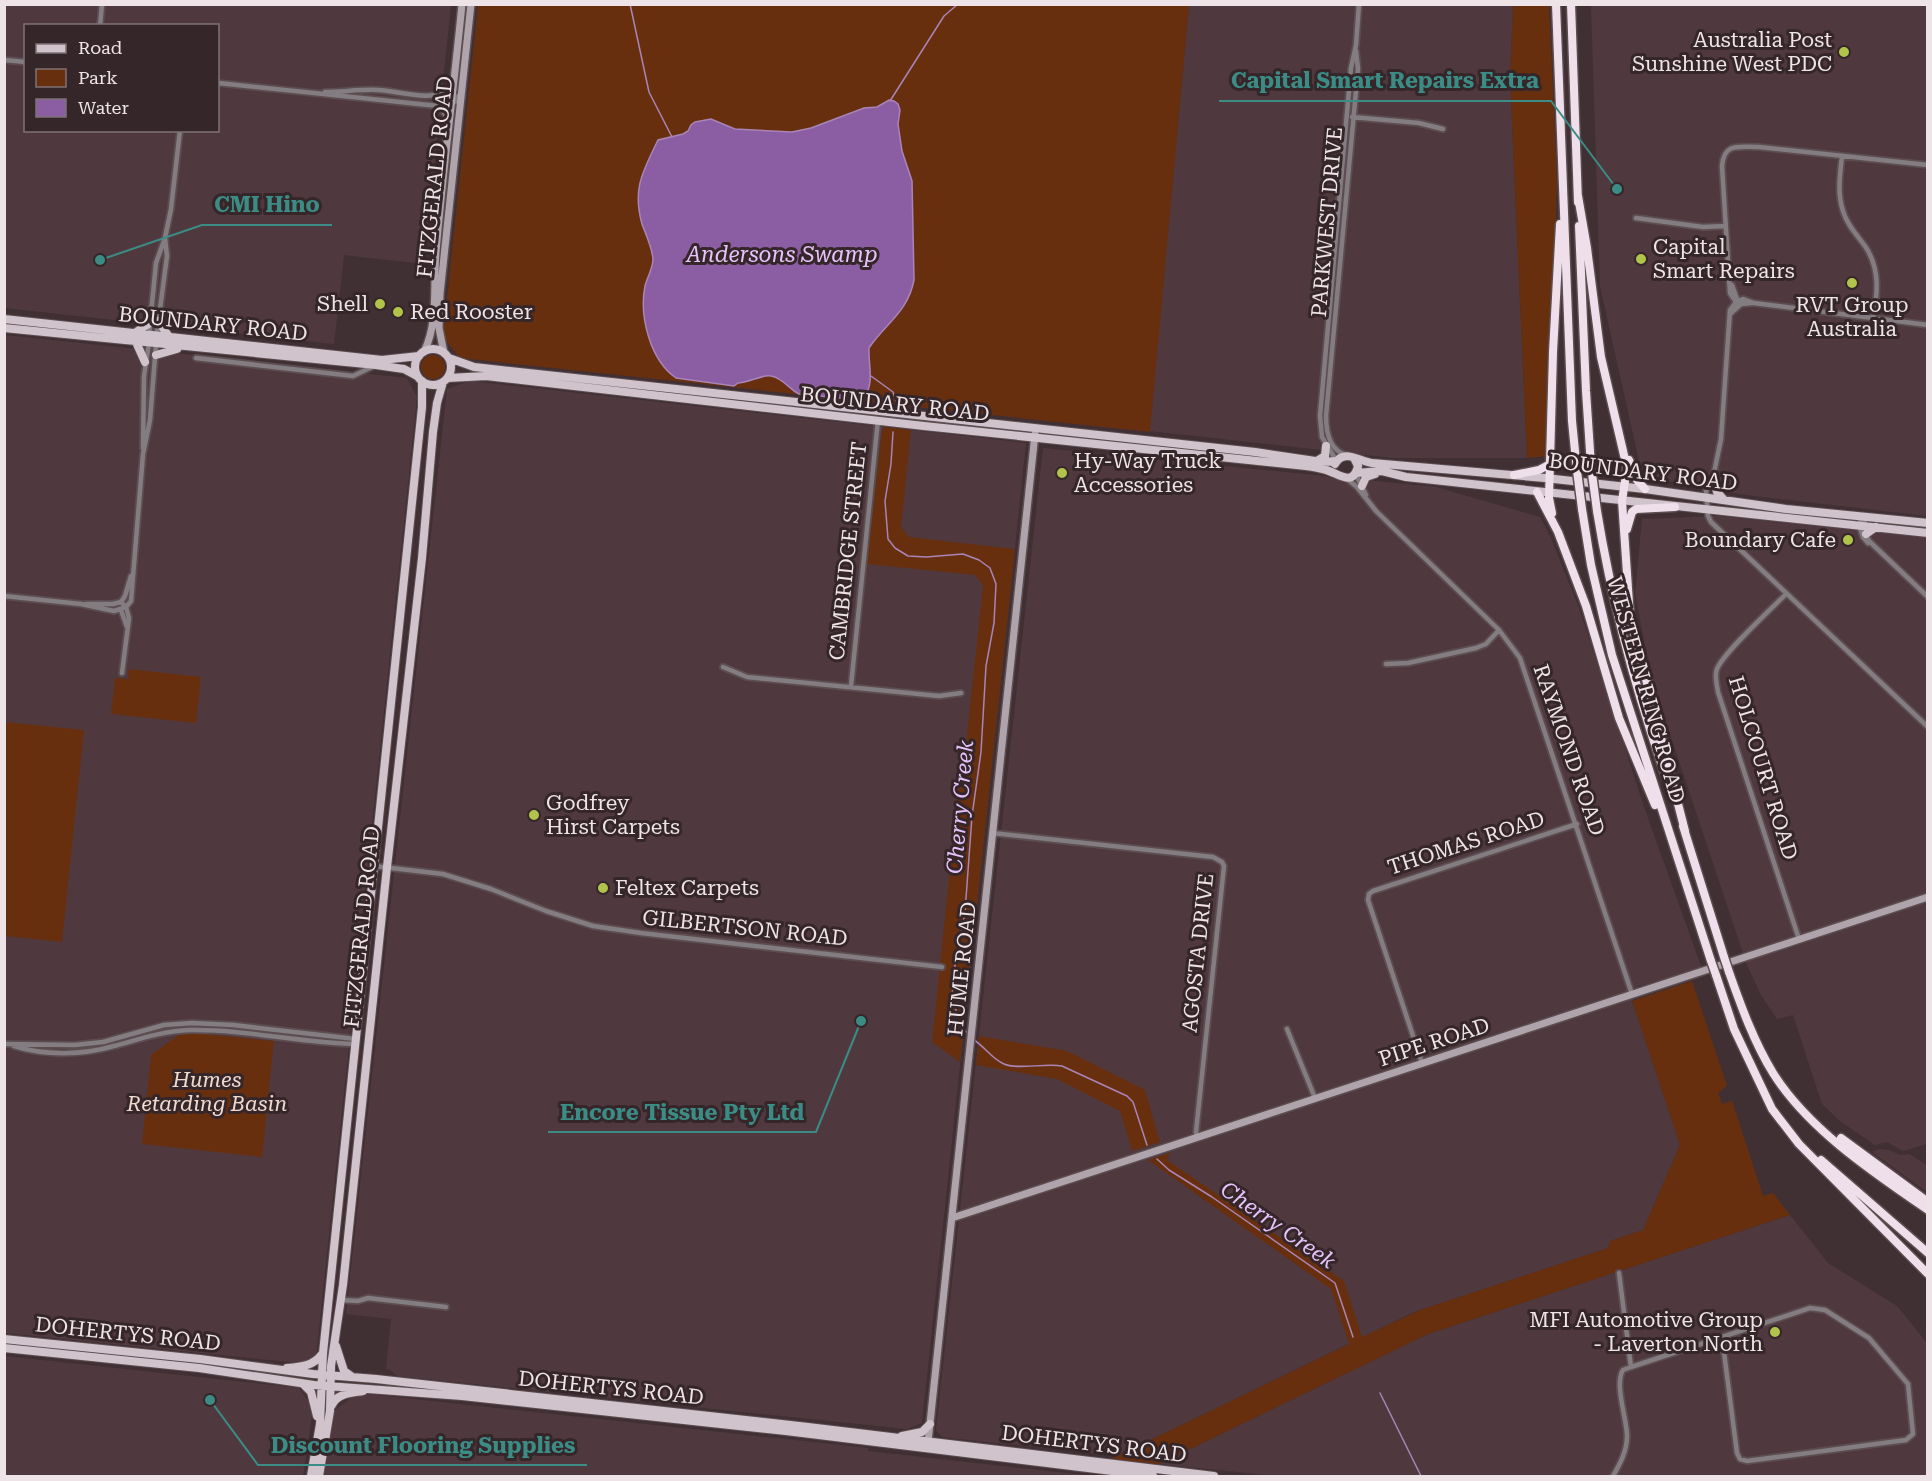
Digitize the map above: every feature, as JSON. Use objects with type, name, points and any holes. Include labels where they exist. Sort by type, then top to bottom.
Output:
[{"type":"highway","name":"WESTERN RING ROAD","points":[[1556,4],[1572,421],[1591,565],[1612,655],[1711,961],[1734,1029],[1759,1082]]},
{"type":"highway","name":"WESTERN RING ROAD","points":[[1571,4],[1586,392],[1591,466],[1605,562],[1625,647],[1724,957],[1748,1022],[1774,1074]]},
{"type":"highway","points":[[1563,169],[1553,352],[1550,508],[1586,606],[1619,718],[1676,852]]},
{"type":"highway","points":[[1578,196],[1587,248],[1598,342],[1627,468],[1622,501],[1632,629],[1685,831]]},
{"type":"highway","points":[[1614,411],[1635,477],[1645,489]]},
{"type":"highway","points":[[1514,475],[1539,470],[1552,464]]},
{"type":"highway","points":[[1537,492],[1558,532]]},
{"type":"highway","points":[[1625,544],[1633,511],[1641,507],[1675,507]]},
{"type":"highway","points":[[1774,1074],[1816,1117],[1928,1202]]},
{"type":"highway","points":[[1774,1074],[1812,1120],[1898,1190],[1928,1210]]},
{"type":"highway","points":[[1759,1082],[1782,1116],[1819,1158],[1928,1253]]},
{"type":"highway","points":[[1759,1082],[1772,1109],[1799,1144],[1928,1274]]},
{"type":"main road","name":"BOUNDARY ROAD","points":[[4,319],[16,325]]},
{"type":"main road","points":[[159,321],[170,338]]},
{"type":"main road","points":[[145,362],[135,338],[150,323]]},
{"type":"main road","name":"BOUNDARY ROAD","points":[[4,328],[16,325],[153,340],[181,347],[376,365],[404,369],[419,379]]},
{"type":"main road","name":"BOUNDARY ROAD","points":[[153,340],[170,338],[382,360],[421,354]]},
{"type":"main road","points":[[156,355],[181,347]]},
{"type":"main road","points":[[432,349],[446,355],[451,366],[446,380],[430,385],[419,379],[415,366],[421,354],[432,349]]},
{"type":"main road","name":"BOUNDARY ROAD","points":[[446,355],[474,367],[1264,453],[1317,461],[1336,461]]},
{"type":"main road","name":"BOUNDARY ROAD","points":[[446,380],[486,376],[1306,466],[1337,474]]},
{"type":"main road","name":"FITZGERALD ROAD","points":[[310,1476],[320,1424],[323,1353],[423,407],[419,379]]},
{"type":"main road","name":"FITZGERALD ROAD","points":[[319,1476],[330,1411],[334,1341],[341,1300],[415,624],[433,432],[437,403],[446,380]]},
{"type":"main road","points":[[878,420],[879,411]]},
{"type":"main road","points":[[1317,461],[1325,456],[1326,446]]},
{"type":"main road","points":[[1350,457],[1358,466],[1356,473],[1347,478],[1337,474],[1336,461],[1350,457]]},
{"type":"main road","name":"BOUNDARY ROAD","points":[[1350,457],[1372,464],[1551,478],[1928,523]]},
{"type":"main road","points":[[1362,486],[1366,477],[1382,471]]},
{"type":"main road","name":"BOUNDARY ROAD","points":[[1356,473],[1382,471],[1406,477],[1675,507],[1708,508],[1861,528]]},
{"type":"main road","points":[[1714,477],[1718,493],[1726,500]]},
{"type":"main road","points":[[1861,528],[1876,527],[1928,533]]},
{"type":"main road","points":[[400,622],[415,624]]},
{"type":"main road","points":[[356,1041],[368,1042]]},
{"type":"main road","name":"DOHERTYS ROAD","points":[[4,1339],[27,1346]]},
{"type":"main road","points":[[334,1341],[344,1371],[353,1377]]},
{"type":"main road","name":"DOHERTYS ROAD","points":[[4,1348],[27,1346],[156,1359],[200,1359],[532,1401],[928,1446],[1153,1476]]},
{"type":"main road","points":[[274,1369],[310,1364],[323,1353]]},
{"type":"main road","name":"DOHERTYS ROAD","points":[[156,1359],[302,1384],[532,1401]]},
{"type":"main road","points":[[200,1359],[200,1368]]},
{"type":"main road","points":[[302,1384],[310,1392],[320,1424]]},
{"type":"main road","points":[[330,1411],[334,1399],[339,1396],[374,1389]]},
{"type":"main road","name":"DOHERTYS ROAD","points":[[643,1413],[798,1426],[928,1446],[1019,1452],[1090,1463],[1214,1476]]},
{"type":"main road","points":[[873,1436],[911,1436],[922,1432],[930,1424]]},
{"type":"street","points":[[100,24],[102,4]]},
{"type":"street","name":"FITZGERALD ROAD","points":[[421,354],[430,335],[434,318],[436,252],[462,4]]},
{"type":"street","name":"FITZGERALD ROAD","points":[[446,355],[440,339],[440,294],[471,4]]},
{"type":"street","points":[[1356,45],[1359,4]]},
{"type":"street","name":"PARKWEST DRIVE","points":[[1350,457],[1336,451],[1326,429],[1328,356],[1351,68],[1356,45]]},
{"type":"street","name":"PARKWEST DRIVE","points":[[1336,461],[1326,446],[1320,424],[1358,69],[1356,45]]},
{"type":"street","points":[[4,60],[24,62]]},
{"type":"street","points":[[219,83],[439,106],[453,103],[458,98],[464,73]]},
{"type":"street","points":[[310,93],[378,90],[429,96],[446,92],[454,85]]},
{"type":"street","points":[[378,90],[378,100]]},
{"type":"street","points":[[439,106],[445,114],[449,135]]},
{"type":"street","points":[[1347,116],[1419,123],[1443,129]]},
{"type":"street","points":[[143,453],[147,438],[156,355],[150,323],[156,263],[165,238],[171,209],[180,132]]},
{"type":"street","points":[[1737,303],[1730,293],[1725,226],[1722,166],[1726,151],[1732,148],[1759,147],[1928,165]]},
{"type":"street","points":[[1842,156],[1839,190],[1843,212],[1851,228],[1867,249],[1875,268],[1877,286],[1873,318]]},
{"type":"street","points":[[1636,218],[1703,227],[1725,226]]},
{"type":"street","points":[[124,609],[132,598],[132,574],[143,453],[145,362],[159,321],[167,256],[165,238]]},
{"type":"street","points":[[1737,303],[1754,303],[1928,325]]},
{"type":"street","points":[[1737,303],[1730,314],[1722,432],[1709,498],[1708,516],[1711,522],[1786,594],[1928,727]]},
{"type":"street","name":"BOUNDARY ROAD","points":[[220,350],[225,361]]},
{"type":"street","name":"BOUNDARY ROAD","points":[[196,358],[354,376],[376,365]]},
{"type":"street","points":[[143,388],[153,388]]},
{"type":"street","name":"CAMBRIDGE STREET","points":[[851,686],[878,420]]},
{"type":"street","name":"HUME ROAD","points":[[928,1446],[1035,428]]},
{"type":"street","name":"RAYMOND ROAD","points":[[1356,473],[1367,500]]},
{"type":"street","name":"RAYMOND ROAD","points":[[1347,478],[1376,511],[1499,630],[1520,658],[1528,675],[1632,994]]},
{"type":"street","points":[[1863,516],[1861,528],[1866,541],[1928,597]]},
{"type":"street","points":[[4,597],[81,604],[113,604],[121,602],[125,596],[132,574]]},
{"type":"street","name":"HOLCOURT ROAD","points":[[1786,594],[1727,655],[1718,666],[1716,676],[1718,692],[1799,939]]},
{"type":"street","points":[[121,602],[127,627],[122,673]]},
{"type":"street","points":[[81,604],[102,610],[124,609]]},
{"type":"street","points":[[1386,664],[1408,663],[1476,648],[1486,644],[1499,630]]},
{"type":"street","points":[[723,667],[747,677],[939,696],[961,693]]},
{"type":"street","name":"THOMAS ROAD","points":[[1422,1063],[1368,897],[1373,891],[1576,824]]},
{"type":"street","name":"AGOSTA DRIVE","points":[[992,833],[1214,856],[1222,862],[1224,866],[1221,899],[1197,1137]]},
{"type":"street","name":"GILBERTSON ROAD","points":[[374,866],[443,874],[592,926],[942,967]]},
{"type":"street","name":"PIPE ROAD","points":[[952,1218],[1928,897]]},
{"type":"street","points":[[7,1044],[75,1045],[177,1024],[233,1025],[322,1034],[356,1041]]},
{"type":"street","points":[[233,1025],[233,1032]]},
{"type":"street","points":[[1287,1029],[1315,1098]]},
{"type":"street","points":[[7,1044],[41,1052],[76,1053],[117,1046],[151,1035],[178,1030],[233,1032],[321,1041],[356,1041]]},
{"type":"street","points":[[321,1041],[322,1034]]},
{"type":"street","points":[[114,1038],[117,1046]]},
{"type":"street","points":[[75,1045],[76,1053]]},
{"type":"street","points":[[1619,1273],[1631,1367]]},
{"type":"street","points":[[341,1300],[358,1301],[368,1298],[446,1307]]},
{"type":"street","points":[[1613,1476],[1623,1457],[1628,1438],[1620,1377],[1623,1370],[1631,1367],[1722,1337],[1810,1308],[1825,1310],[1869,1338],[1908,1384],[1913,1434],[1906,1440],[1747,1461],[1740,1459],[1737,1453],[1722,1337]]},
{"type":"shaded area","points":[[4,5],[451,5],[424,264],[344,255],[334,344],[5,308]]},
{"type":"shaded area","points":[[1189,5],[1513,5],[1510,78],[1527,458],[1394,458],[1149,431]]},
{"type":"shaded area","points":[[1591,5],[1927,5],[1927,516],[1696,487],[1650,477],[1640,465],[1600,286]]},
{"type":"shaded area","points":[[5,335],[407,378],[417,397],[316,1358],[309,1364],[5,1333]]},
{"type":"shaded area","points":[[469,381],[1026,443],[922,1423],[907,1429],[397,1376],[386,1369],[391,1319],[346,1314],[447,389]]},
{"type":"shaded area","points":[[1043,448],[1436,487],[1540,517],[1551,538],[1579,608],[1644,807],[1702,969],[1638,986],[1632,1001],[1680,1145],[1643,1230],[1610,1241],[1608,1248],[1414,1312],[1118,1456],[942,1437],[936,1430]]},
{"type":"shaded area","points":[[1719,516],[1927,537],[1927,1144],[1903,1151],[1887,1142],[1875,1145],[1840,1121],[1822,1104],[1793,1015],[1777,1019],[1761,995],[1747,965],[1651,677],[1635,593],[1642,519]]},
{"type":"shaded area","points":[[1879,1149],[1900,1155],[1909,1154],[1927,1165],[1927,1192],[1872,1152]]},
{"type":"shaded area","points":[[1790,1215],[1828,1263],[1897,1306],[1927,1343],[1927,1476],[1277,1476],[1159,1464],[1428,1334]]},
{"type":"shaded area","points":[[5,1356],[299,1388],[313,1408],[303,1476],[5,1476]]},
{"type":"shaded area","points":[[358,1393],[868,1448],[868,1451],[1084,1475],[324,1476],[335,1410]]},
{"type":"green space","points":[[478,5],[1189,5],[1150,432],[460,358],[443,337]]},
{"type":"green space","points":[[1513,5],[1549,5],[1557,181],[1548,456],[1527,458],[1510,78]]},
{"type":"green space","points":[[433,355],[438,356],[444,362],[444,372],[438,378],[433,379],[428,378],[422,372],[421,367],[422,362],[428,356]]},
{"type":"green space","points":[[885,427],[911,430],[901,527],[909,537],[1015,549],[960,1062],[932,1042],[960,773],[963,773],[983,585],[975,575],[867,564],[882,430]]},
{"type":"green space","points":[[129,669],[201,677],[196,723],[111,714],[115,678],[128,679]]},
{"type":"green space","points":[[5,722],[84,730],[62,942],[5,936]]},
{"type":"green space","points":[[1692,981],[1727,1086],[1718,1093],[1722,1104],[1732,1101],[1763,1196],[1773,1193],[1790,1215],[1428,1334],[1159,1464],[1111,1459],[1349,1344],[1331,1289],[1148,1160],[1170,1153],[1167,1160],[1344,1281],[1362,1337],[1420,1310],[1608,1248],[1610,1241],[1643,1230],[1680,1145],[1632,1001]]},
{"type":"green space","name":"Humes Retarding Basin","points":[[180,1034],[205,1034],[274,1041],[262,1157],[142,1144],[151,1055]]},
{"type":"green space","points":[[979,1036],[1067,1051],[1145,1090],[1160,1142],[1132,1151],[1120,1111],[1057,1079],[976,1065]]},
{"type":"water","name":"Andersons Swamp","points":[[889,100],[898,104],[900,110],[898,124],[902,151],[912,181],[914,280],[907,301],[869,348],[870,380],[864,398],[799,394],[779,379],[771,376],[738,383],[734,386],[676,378],[659,360],[645,324],[645,286],[653,259],[642,224],[638,200],[644,171],[658,140],[683,134],[695,122],[711,119],[735,129],[792,132],[811,128],[864,108],[877,107]]},
{"type":"waterway","name":"Cherry Creek","points":[[630,4],[649,92],[672,137]]},
{"type":"waterway","points":[[890,101],[944,16],[958,4]]},
{"type":"waterway","name":"Cherry Creek","points":[[871,376],[893,392],[898,407]]},
{"type":"waterway","name":"Cherry Creek","points":[[893,432],[885,501],[888,539],[895,548],[908,556],[963,554],[979,560],[990,568],[996,584],[994,623],[986,666],[981,752],[972,816],[965,912],[954,971],[952,998],[961,1026],[969,1035]]},
{"type":"waterway","name":"Cherry Creek","points":[[974,1040],[996,1059],[1009,1066],[1062,1066],[1127,1096],[1133,1102],[1147,1145]]},
{"type":"waterway","name":"Cherry Creek","points":[[1157,1159],[1169,1170],[1212,1197],[1335,1283],[1353,1337]]},
{"type":"waterway","name":"Cherry Creek","points":[[1380,1393],[1421,1476]]},
{"type":"place","name":"Australia Post Sunshine West PDC","points":[[1844,52]]},
{"type":"place","name":"Capital Smart Repairs Extra","points":[[1617,189]]},
{"type":"place","name":"Capital Smart Repairs","points":[[1641,259]]},
{"type":"place","name":"CMI Hino","points":[[100,260]]},
{"type":"place","name":"RVT Group Australia","points":[[1852,283]]},
{"type":"place","name":"Shell","points":[[380,304]]},
{"type":"place","name":"Red Rooster","points":[[398,312]]},
{"type":"place","name":"Hy-Way Truck Accessories","points":[[1062,473]]},
{"type":"place","name":"Boundary Cafe","points":[[1848,540]]},
{"type":"place","name":"Godfrey Hirst Carpets","points":[[534,815]]},
{"type":"place","name":"Feltex Carpets","points":[[603,888]]},
{"type":"place","name":"Encore Tissue Pty Ltd","points":[[861,1021]]},
{"type":"place","name":"MFI Automotive Group - Laverton North","points":[[1775,1332]]},
{"type":"place","name":"Discount Flooring Supplies","points":[[210,1400]]}]
